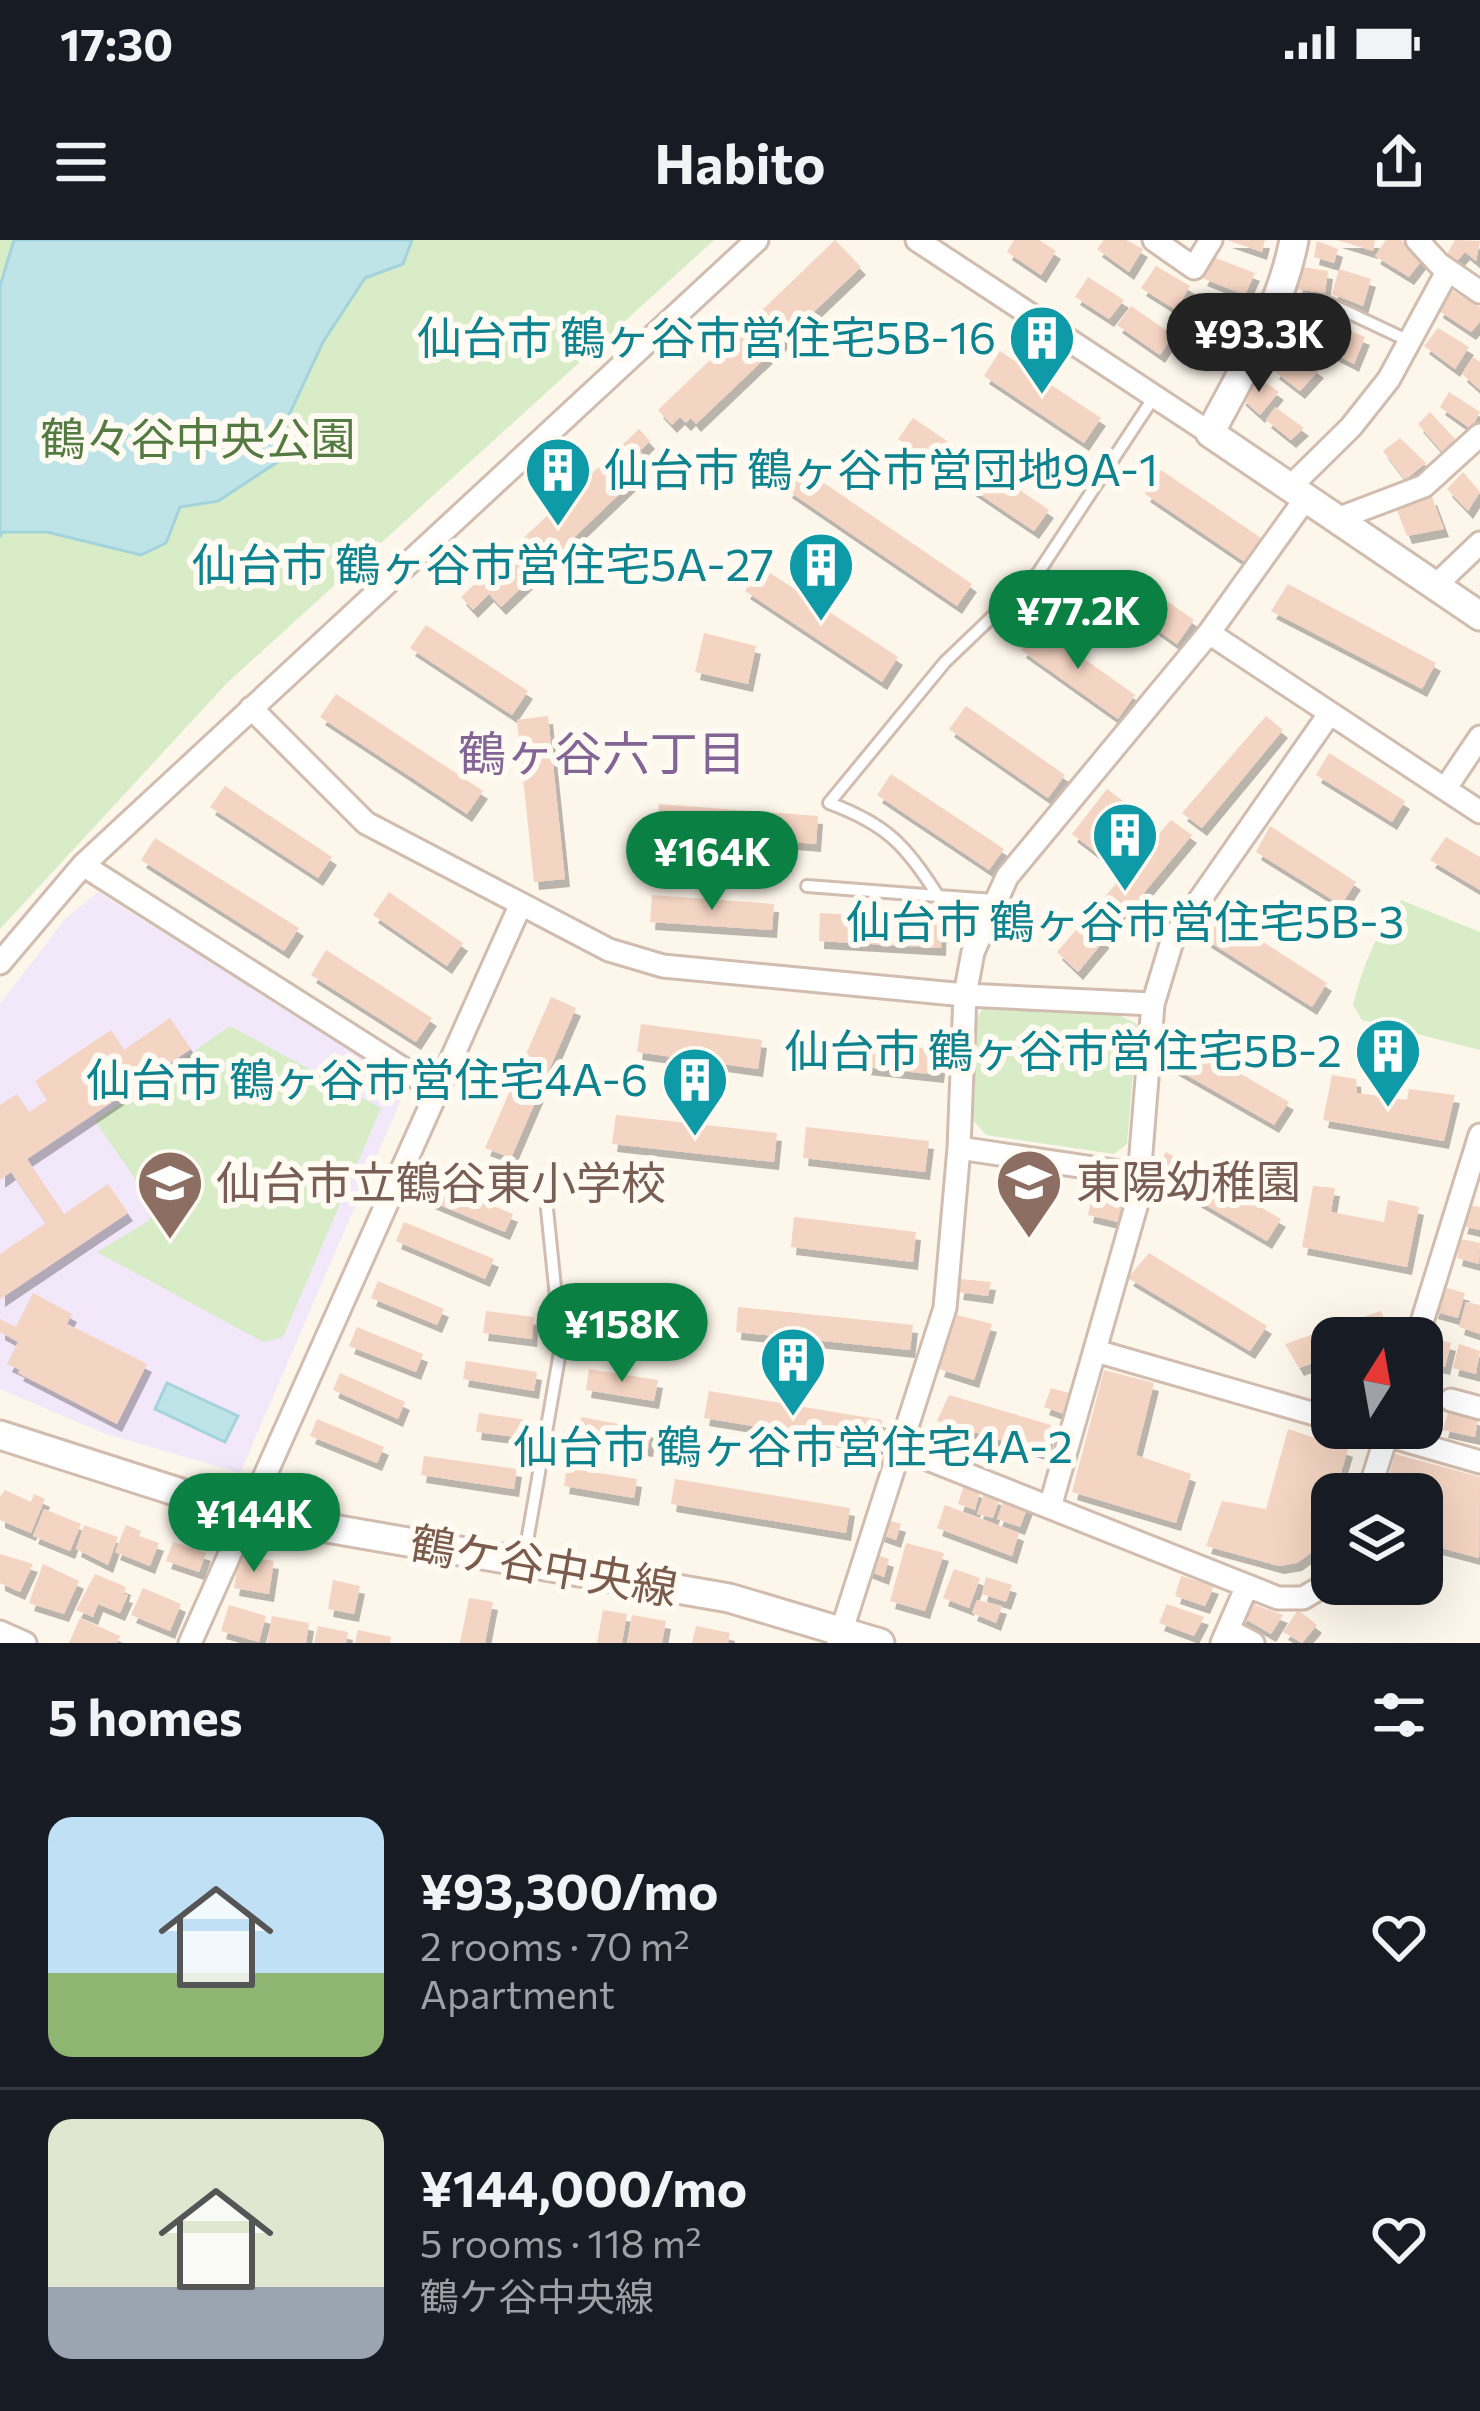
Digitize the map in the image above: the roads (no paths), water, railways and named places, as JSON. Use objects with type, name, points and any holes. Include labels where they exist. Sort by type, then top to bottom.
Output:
[{"type":"street","points":[[0,963],[83,865],[757,240]]},
{"type":"street","points":[[917,240],[945,248],[1154,397],[1480,616]]},
{"type":"street","points":[[1154,240],[1194,268],[1210,240]]},
{"type":"street","points":[[1210,434],[1267,325],[1294,240]]},
{"type":"street","points":[[1418,240],[1448,270],[1480,292]]},
{"type":"street","points":[[840,1637],[945,1308],[959,1148],[965,995],[973,952],[994,900],[1007,877],[1209,633],[1298,492],[1389,380],[1448,270]]},
{"type":"street","points":[[1337,519],[1424,486],[1480,436]]},
{"type":"street","points":[[1436,586],[1480,543]]},
{"type":"street","points":[[1209,633],[1480,812]]},
{"type":"street","points":[[250,708],[366,823],[609,950],[663,966],[965,995],[1153,1004]]},
{"type":"street","points":[[1050,1507],[1137,1204],[1153,1004],[1173,938],[1330,713]]},
{"type":"street","points":[[1445,789],[1480,737]]},
{"type":"street","points":[[83,865],[438,1091]]},
{"type":"street","points":[[190,1643],[520,906]]},
{"type":"street","points":[[1424,1317],[1480,1135]]},
{"type":"street","points":[[959,1148],[1140,1175]]},
{"type":"street","points":[[1096,1351],[1311,1413]]},
{"type":"street","points":[[1450,1400],[1478,1402]]},
{"type":"street","name":"鶴ケ谷中央線","points":[[0,1435],[248,1514],[729,1598],[840,1637],[880,1643]]},
{"type":"street","points":[[900,1448],[1278,1598],[1311,1593]]},
{"type":"street","points":[[1440,1449],[1480,1462]]},
{"type":"street","points":[[1246,1586],[1225,1636],[1252,1643]]},
{"type":"street","points":[[0,1632],[25,1643]]},
{"type":"lane","points":[[1326,302],[1409,341]]},
{"type":"lane","points":[[938,896],[911,853],[890,833],[864,816],[829,803],[945,662],[1038,573],[1154,397]]},
{"type":"lane","points":[[807,886],[994,900]]},
{"type":"lane","points":[[524,1562],[561,1346],[547,1209]]},
{"type":"water","points":[[14,240],[412,240],[403,264],[365,278],[323,342],[288,417],[279,461],[218,501],[180,507],[166,543],[141,555],[47,532],[3,532],[0,536],[0,286]]},
{"type":"water","points":[[167,1383],[238,1416],[225,1442],[155,1409]]},
{"type":"place","name":"仙台市 鶴ヶ谷市営住宅5B-16","points":[[1042,397]]},
{"type":"place","name":"仙台市 鶴ヶ谷市営団地9A-1","points":[[558,529]]},
{"type":"place","name":"仙台市 鶴ヶ谷市営住宅5A-27","points":[[821,624]]},
{"type":"place","name":"仙台市 鶴ヶ谷市営住宅5B-3","points":[[1125,894]]},
{"type":"place","name":"仙台市 鶴ヶ谷市営住宅5B-2","points":[[1388,1110]]},
{"type":"place","name":"仙台市 鶴ヶ谷市営住宅4A-6","points":[[695,1139]]},
{"type":"place","name":"東陽幼稚園","points":[[1029,1241]]},
{"type":"place","name":"仙台市立鶴谷東小学校","points":[[170,1242]]},
{"type":"place","name":"仙台市 鶴ヶ谷市営住宅4A-2","points":[[793,1419]]},
{"type":"district","name":"鶴ヶ谷六丁目","points":[[602,754]]},
{"type":"park label","name":"鶴々谷中央公園","points":[[198,439]]}]
